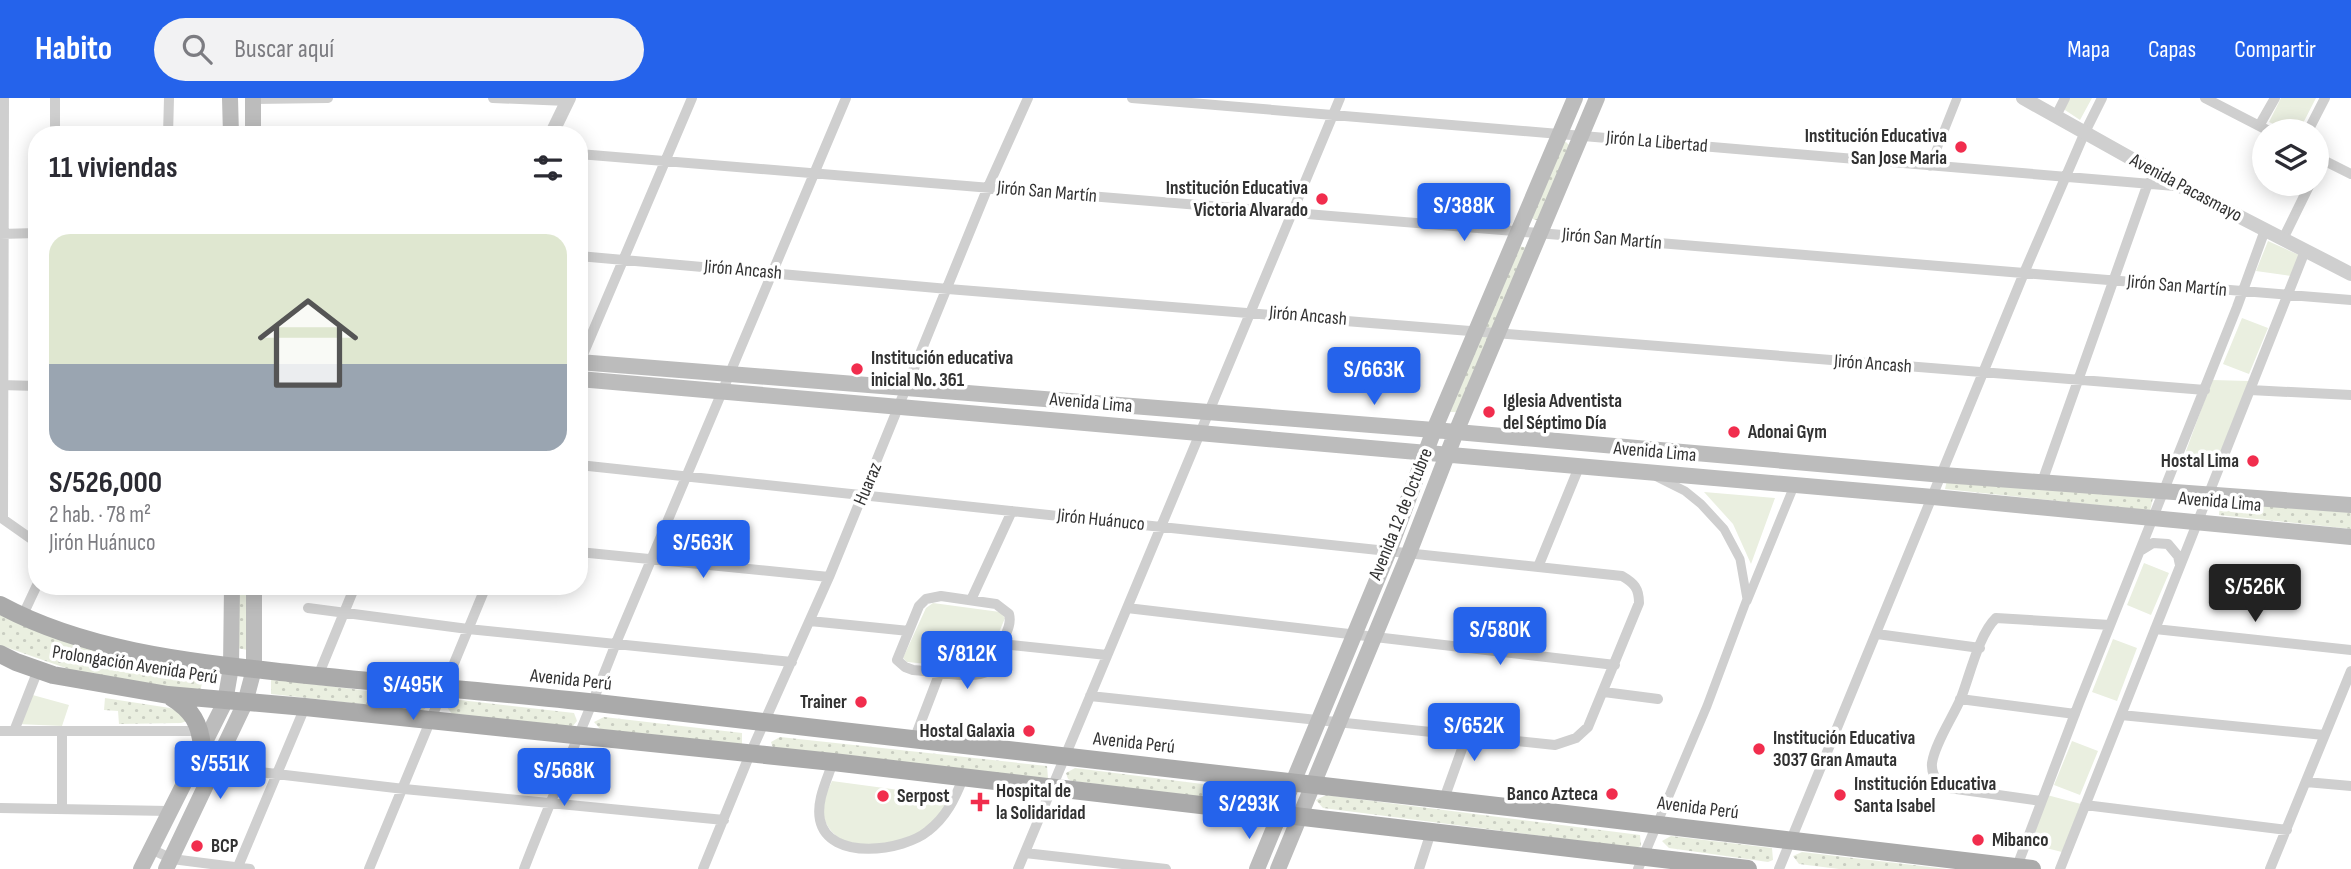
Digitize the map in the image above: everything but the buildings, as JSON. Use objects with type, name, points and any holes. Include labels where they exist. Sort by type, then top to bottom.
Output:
[{"type":"main road","points":[[230,98],[231,126]]},
{"type":"main road","name":"Avenida 12 de Octubre","points":[[1257,869],[1389,551],[1434,430],[1575,98]]},
{"type":"main road","name":"Avenida 12 de Octubre","points":[[1278,869],[1409,553],[1456,432],[1597,98]]},
{"type":"main road","points":[[253,99],[253,126]]},
{"type":"main road","name":"Avenida Lima","points":[[588,364],[1434,430],[1943,475],[2351,505]]},
{"type":"main road","name":"Avenida Lima","points":[[588,380],[1933,497],[2351,537]]},
{"type":"main road","points":[[1794,486],[1804,461]]},
{"type":"main road","points":[[141,869],[201,739],[225,702],[232,667],[232,595]]},
{"type":"main road","points":[[169,864],[245,703],[254,669],[254,595]]},
{"type":"main road","name":"Prolongación Avenida Perú","points":[[0,605],[63,634],[147,653],[232,667]]},
{"type":"main road","name":"Prolongación Avenida Perú","points":[[0,654],[52,675],[225,702]]},
{"type":"main road","name":"Avenida Perú","points":[[232,667],[593,703],[1065,756],[2021,868]]},
{"type":"main road","points":[[168,695],[190,711],[201,739]]},
{"type":"main road","points":[[225,702],[305,707],[833,762],[1431,832],[1641,863],[1748,869]]},
{"type":"street","points":[[4,98],[1,518],[28,536]]},
{"type":"street","points":[[55,98],[55,126]]},
{"type":"street","points":[[169,98],[169,126]]},
{"type":"street","points":[[253,99],[328,98]]},
{"type":"street","points":[[493,98],[568,100],[555,126]]},
{"type":"street","points":[[588,344],[692,98]]},
{"type":"street","points":[[524,869],[576,736],[593,703],[846,98]]},
{"type":"street","name":"Huaraz","points":[[703,869],[750,754],[829,577],[988,187],[1028,98]]},
{"type":"street","name":"Jirón La Libertad","points":[[1132,98],[2182,187]]},
{"type":"street","points":[[1018,869],[1340,98]]},
{"type":"street","points":[[1930,166],[1957,98]]},
{"type":"street","name":"Avenida Pacasmayo","points":[[2023,98],[2182,187],[2351,274]]},
{"type":"street","points":[[2056,116],[2065,98]]},
{"type":"street","points":[[1779,869],[2024,273],[2102,98]]},
{"type":"street","points":[[2205,98],[2252,123]]},
{"type":"street","points":[[2268,119],[2275,98]]},
{"type":"street","points":[[2314,119],[2325,98]]},
{"type":"street","name":"Jirón San Martín","points":[[588,155],[2351,300]]},
{"type":"street","points":[[2329,166],[2351,174]]},
{"type":"street","points":[[2042,482],[2148,183]]},
{"type":"street","points":[[2283,239],[2304,196]]},
{"type":"street","points":[[2021,868],[2041,801],[2165,492],[2265,230]]},
{"type":"street","points":[[2,234],[28,233]]},
{"type":"street","points":[[2060,869],[2305,251]]},
{"type":"street","name":"Jirón Ancash","points":[[588,257],[948,289],[2205,390]]},
{"type":"street","points":[[1,385],[28,386]]},
{"type":"street","points":[[2250,390],[2351,396]]},
{"type":"street","name":"Jirón Huánuco","points":[[588,465],[1622,576],[1636,586],[1639,603],[1615,665]]},
{"type":"street","points":[[1538,567],[1579,467]]},
{"type":"street","points":[[1641,863],[1707,706],[1747,599],[1740,559],[1720,523],[1685,491],[1649,473]]},
{"type":"street","points":[[1737,626],[1794,486]]},
{"type":"street","points":[[971,600],[1012,511]]},
{"type":"street","points":[[2140,551],[2153,543],[2168,544],[2178,556],[2180,565]]},
{"type":"street","points":[[588,553],[829,577]]},
{"type":"street","points":[[22,617],[32,595]]},
{"type":"street","points":[[318,676],[351,595]]},
{"type":"street","points":[[369,869],[482,595]]},
{"type":"street","points":[[941,596],[971,600],[996,604],[1009,614],[1010,623],[1002,644],[993,665],[985,673],[972,676],[940,673],[909,669],[900,664],[897,656],[919,606],[926,599],[941,596]]},
{"type":"street","points":[[309,608],[468,629],[792,662]]},
{"type":"street","points":[[1090,696],[1555,745],[1583,733],[1592,720],[1615,665],[1127,608]]},
{"type":"street","points":[[2041,801],[1942,787],[1932,772],[1933,760],[1991,623],[1996,618],[2110,625]]},
{"type":"street","points":[[810,621],[908,631]]},
{"type":"street","points":[[2155,629],[2351,650]]},
{"type":"street","points":[[1877,634],[1980,648]]},
{"type":"street","points":[[1002,644],[1107,655]]},
{"type":"street","points":[[14,731],[38,670]]},
{"type":"street","points":[[2270,869],[2351,671]]},
{"type":"street","points":[[914,740],[940,673]]},
{"type":"street","points":[[1604,692],[1658,699]]},
{"type":"street","points":[[1961,699],[2075,714]]},
{"type":"street","points":[[237,868],[305,707]]},
{"type":"street","points":[[2121,715],[2324,735]]},
{"type":"street","points":[[0,731],[201,739]]},
{"type":"street","points":[[62,732],[62,808]]},
{"type":"street","points":[[1444,799],[1467,735]]},
{"type":"street","points":[[833,762],[820,801],[820,822],[824,831],[832,838],[859,848],[901,846],[926,833],[944,816],[958,793],[963,778]]},
{"type":"street","points":[[217,767],[404,789],[724,820]]},
{"type":"street","points":[[2306,782],[2351,786]]},
{"type":"street","points":[[2085,805],[2287,830]]},
{"type":"street","points":[[0,808],[169,811]]},
{"type":"street","points":[[1419,869],[1431,832]]},
{"type":"street","points":[[151,849],[169,864],[250,869]]},
{"type":"street","points":[[1025,853],[1166,869]]},
{"type":"shaded area","points":[[2068,98],[2092,98],[2080,120],[2062,108]]},
{"type":"shaded area","points":[[2281,98],[2316,98],[2305,119],[2270,119]]},
{"type":"shaded area","points":[[1562,142],[1571,147],[1540,220],[1535,220],[1530,217]]},
{"type":"shaded area","points":[[2268,241],[2299,255],[2291,276],[2256,271]]},
{"type":"shaded area","points":[[1518,246],[1528,248],[1458,412],[1448,412]]},
{"type":"shaded area","points":[[2242,318],[2268,328],[2249,374],[2223,364]]},
{"type":"shaded area","points":[[2212,380],[2249,381],[2216,463],[2200,466],[2187,458],[2186,451]]},
{"type":"shaded area","points":[[1947,480],[2153,498],[2150,511],[1945,489]]},
{"type":"shaded area","points":[[1704,492],[1775,498],[1751,564],[1733,524]]},
{"type":"shaded area","points":[[2220,503],[2351,511],[2351,529],[2219,515]]},
{"type":"shaded area","points":[[2144,563],[2169,573],[2151,615],[2127,605]]},
{"type":"shaded area","points":[[236,595],[248,595],[248,650],[236,648]]},
{"type":"shaded area","points":[[933,603],[1000,612],[1005,618],[986,664],[979,669],[907,662],[903,658],[926,608]]},
{"type":"shaded area","points":[[0,613],[51,636],[100,651],[151,661],[207,666],[200,691],[100,680],[0,645]]},
{"type":"shaded area","points":[[2113,639],[2137,648],[2117,701],[2092,692]]},
{"type":"shaded area","points":[[271,679],[426,698],[428,706],[422,711],[271,694]]},
{"type":"shaded area","points":[[29,694],[69,705],[62,726],[17,724]]},
{"type":"shaded area","points":[[105,698],[170,708],[180,712],[187,721],[119,724],[118,711],[104,710]]},
{"type":"shaded area","points":[[451,699],[574,713],[577,721],[572,727],[452,714],[446,706],[446,702]]},
{"type":"shaded area","points":[[604,717],[742,733],[742,745],[601,730],[594,722]]},
{"type":"shaded area","points":[[780,737],[1047,766],[1048,778],[773,748],[771,742]]},
{"type":"shaded area","points":[[2072,741],[2098,751],[2080,795],[2054,785]]},
{"type":"shaded area","points":[[1075,768],[1275,793],[1276,805],[1271,807],[1072,781],[1066,773]]},
{"type":"shaded area","points":[[832,781],[951,797],[934,823],[919,834],[882,846],[862,847],[844,841],[825,821],[824,802]]},
{"type":"shaded area","points":[[1326,795],[1640,835],[1641,846],[1636,848],[1323,808],[1316,800]]},
{"type":"shaded area","points":[[2047,795],[2081,804],[2062,852],[2030,844]]},
{"type":"shaded area","points":[[1671,836],[1772,848],[1773,860],[1768,862],[1669,848],[1662,841]]},
{"type":"shaded area","points":[[1802,852],[1947,869],[1839,869],[1799,864],[1793,856]]},
{"type":"place","name":"Institución Educativa San Jose Maria","points":[[1961,147]]},
{"type":"place","name":"Institución Educativa Victoria Alvarado","points":[[1322,199]]},
{"type":"place","name":"Institución educativa inicial No. 361","points":[[857,369]]},
{"type":"place","name":"Iglesia Adventista del Séptimo Día","points":[[1489,412]]},
{"type":"place","name":"Adonai Gym","points":[[1734,432]]},
{"type":"place","name":"Hostal Lima","points":[[2253,461]]},
{"type":"place","name":"Trainer","points":[[861,702]]},
{"type":"place","name":"Hostal Galaxia","points":[[1029,731]]},
{"type":"place","name":"Institución Educativa 3037 Gran Amauta","points":[[1759,749]]},
{"type":"place","name":"Banco Azteca","points":[[1612,794]]},
{"type":"place","name":"Institución Educativa Santa Isabel","points":[[1840,795]]},
{"type":"place","name":"Serpost","points":[[883,796]]},
{"type":"place","name":"Hospital de la Solidaridad","points":[[980,802]]},
{"type":"place","name":"Mibanco","points":[[1978,840]]},
{"type":"place","name":"BCP","points":[[197,846]]}]
